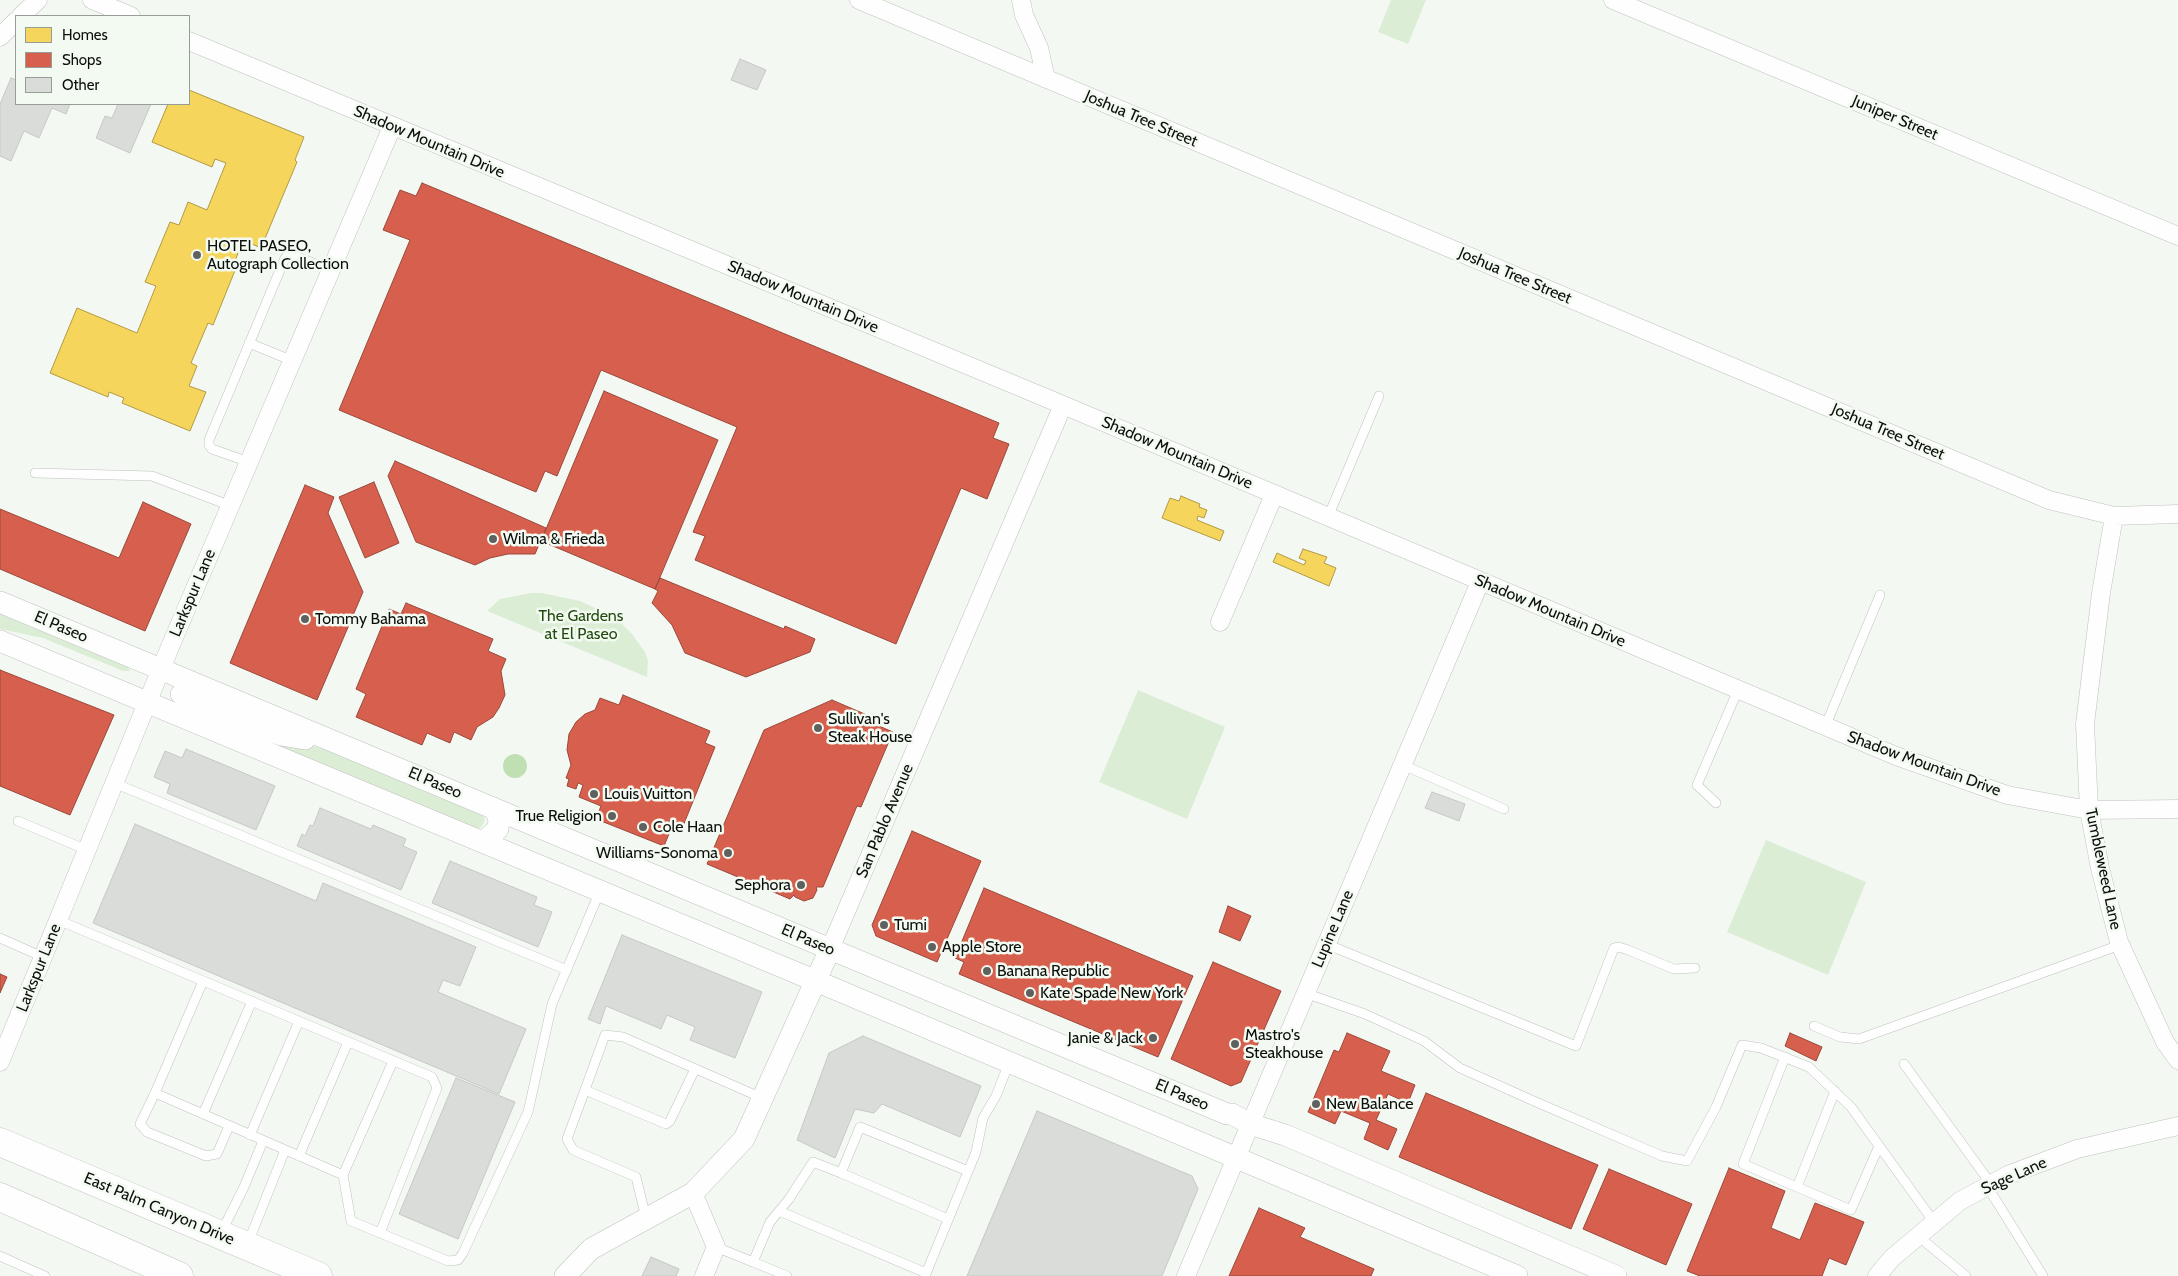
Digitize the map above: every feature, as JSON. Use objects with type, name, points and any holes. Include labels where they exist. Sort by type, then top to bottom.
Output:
[{"type":"main road","name":"East Palm Canyon Drive","points":[[0,1142],[318,1276]]},
{"type":"main road","points":[[0,1197],[180,1276]]},
{"type":"street","points":[[22,15],[38,0]]},
{"type":"street","points":[[92,0],[129,15]]},
{"type":"street","name":"Joshua Tree Street","points":[[859,0],[2049,500],[2114,516],[2178,514]]},
{"type":"street","points":[[1021,0],[1024,15],[1039,48],[1046,79]]},
{"type":"street","name":"Juniper Street","points":[[1613,0],[2178,236]]},
{"type":"street","points":[[0,37],[15,22]]},
{"type":"street","name":"Shadow Mountain Drive","points":[[190,41],[1063,405],[1896,756],[2007,795],[2089,810],[2178,809]]},
{"type":"street","name":"Larkspur Lane","points":[[0,1062],[114,782],[392,127]]},
{"type":"street","name":"San Pablo Avenue","points":[[565,1276],[591,1249],[693,1193],[744,1139],[830,949],[1063,405]]},
{"type":"street","points":[[1220,622],[1274,495]]},
{"type":"street","name":"Tumbleweed Lane","points":[[2114,516],[2085,724],[2089,810],[2100,868],[2120,945],[2165,1042],[2178,1060]]},
{"type":"street","name":"Lupine Lane","points":[[1186,1276],[1480,582]]},
{"type":"street","name":"El Paseo","points":[[0,602],[1227,1114],[1232,1114],[1250,1124],[1285,1135],[1616,1276]]},
{"type":"street","points":[[0,641],[1518,1276]]},
{"type":"street","points":[[181,694],[281,735],[328,744],[340,744]]},
{"type":"street","points":[[483,842],[498,829],[499,819],[494,808]]},
{"type":"street","points":[[527,860],[519,846],[520,838],[527,831],[540,828]]},
{"type":"street","name":"Sage Lane","points":[[1877,1276],[1892,1258],[1960,1201],[2008,1175],[2077,1149],[2178,1126]]},
{"type":"street","points":[[693,1193],[716,1247],[704,1276]]},
{"type":"lane","points":[[249,462],[219,453],[209,445],[285,258],[290,255],[295,256],[331,270]]},
{"type":"lane","points":[[249,344],[293,361]]},
{"type":"lane","points":[[1328,518],[1379,396]]},
{"type":"lane","points":[[35,473],[152,476],[231,506]]},
{"type":"lane","points":[[1825,727],[1880,595]]},
{"type":"lane","points":[[1716,803],[1697,785],[1738,690]]},
{"type":"lane","points":[[1403,765],[1504,809]]},
{"type":"lane","points":[[114,782],[568,970]]},
{"type":"lane","points":[[18,822],[87,850]]},
{"type":"lane","points":[[393,1060],[343,1175],[351,1221],[448,1261],[458,1260],[464,1253],[528,1112],[552,1004],[600,891]]},
{"type":"lane","points":[[58,920],[432,1077],[437,1088],[380,1233]]},
{"type":"lane","points":[[0,938],[43,957]]},
{"type":"lane","points":[[1326,944],[1576,1046],[1614,948],[1619,947],[1628,950],[1674,969],[1695,968]]},
{"type":"lane","points":[[1814,1026],[1840,1037],[1859,1038],[2120,945]]},
{"type":"lane","points":[[203,981],[140,1124],[148,1132],[206,1156],[217,1154],[229,1126]]},
{"type":"lane","points":[[1305,993],[1365,1014],[1424,1041],[1460,1068],[1536,1102],[1662,1156],[1687,1161],[1716,1107],[1742,1045],[1761,1048],[1808,1067],[1851,1106],[1934,1222]]},
{"type":"lane","points":[[203,1114],[252,1001]]},
{"type":"lane","points":[[250,1135],[299,1021]]},
{"type":"lane","points":[[646,1218],[636,1177],[573,1150],[566,1139],[605,1035],[623,1038],[763,1098]]},
{"type":"lane","points":[[299,1156],[348,1042]]},
{"type":"lane","points":[[1785,1057],[1743,1164],[1851,1210],[1879,1146]]},
{"type":"lane","points":[[779,1211],[925,1274],[976,1152],[983,1118],[996,1096],[1009,1062]]},
{"type":"lane","points":[[1904,1064],[1989,1185],[2043,1276]]},
{"type":"lane","points":[[584,1090],[666,1124],[670,1121],[695,1068]]},
{"type":"lane","points":[[1797,1187],[1835,1092]]},
{"type":"lane","points":[[155,1093],[343,1175]]},
{"type":"lane","points":[[841,1174],[860,1126],[968,1171]]},
{"type":"lane","points":[[220,1234],[244,1187],[263,1141]]},
{"type":"lane","points":[[246,1245],[285,1150]]},
{"type":"lane","points":[[752,1262],[770,1222],[813,1162],[948,1219]]},
{"type":"lane","points":[[1918,1236],[1966,1276]]},
{"type":"lane","points":[[716,1247],[787,1276]]},
{"type":"lane","points":[[0,1256],[45,1276]]},
{"type":"green space","points":[[1391,0],[1426,0],[1408,44],[1378,32]]},
{"type":"green space","name":"The Gardens at El Paseo","points":[[531,593],[542,593],[580,601],[616,618],[632,634],[645,652],[648,661],[647,677],[487,611],[500,599]]},
{"type":"green space","points":[[0,613],[127,666],[130,671],[123,671],[43,638],[0,629]]},
{"type":"green space","points":[[1138,690],[1225,727],[1187,819],[1099,782]]},
{"type":"green space","points":[[204,715],[327,750],[483,815],[485,820],[482,826],[477,829]]},
{"type":"green space","points":[[1766,840],[1866,882],[1828,975],[1727,932]]},
{"type":"shaded area","points":[[515,754],[520,755],[526,761],[526,771],[520,777],[515,778],[510,777],[504,771],[503,766],[504,761],[510,755]]},
{"type":"building: Homes","name":"HOTEL PASEO, Autograph Collection","points":[[190,90],[304,137],[295,160],[297,162],[261,248],[243,240],[235,261],[238,263],[213,325],[208,323],[191,363],[197,366],[189,386],[206,392],[190,431],[122,403],[124,398],[109,392],[108,397],[50,373],[77,308],[137,333],[156,286],[145,282],[170,222],[179,225],[188,202],[207,210],[226,163],[215,159],[212,167],[152,142],[168,105],[190,105]]},
{"type":"building: Homes","points":[[1181,496],[1200,504],[1199,507],[1207,510],[1204,518],[1198,516],[1197,520],[1224,531],[1220,541],[1162,518],[1170,498],[1179,501]]},
{"type":"building: Homes","points":[[1303,549],[1327,557],[1324,563],[1336,568],[1329,586],[1273,562],[1277,553],[1304,565],[1306,561],[1299,558]]},
{"type":"building: Shops","points":[[422,183],[999,423],[993,438],[1009,444],[987,499],[961,488],[896,644],[695,560],[705,536],[693,532],[737,427],[601,370],[557,476],[545,471],[536,492],[339,410],[410,240],[383,230],[400,190],[416,196]]},
{"type":"building: Shops","points":[[604,391],[718,440],[655,589],[541,541]]},
{"type":"building: Shops","points":[[395,461],[546,528],[535,554],[508,554],[490,558],[475,565],[416,542],[388,476]]},
{"type":"building: Shops","points":[[374,482],[399,543],[365,558],[339,497]]},
{"type":"building: Shops","points":[[305,485],[334,497],[328,513],[363,592],[317,700],[230,663]]},
{"type":"building: Shops","points":[[143,502],[191,524],[145,631],[0,569],[0,509],[119,558]]},
{"type":"building: Shops","points":[[660,578],[784,629],[785,626],[815,639],[810,652],[746,677],[685,653],[672,625],[652,603],[658,591],[655,589]]},
{"type":"building: Shops","points":[[406,603],[493,639],[488,651],[506,659],[501,671],[505,695],[493,717],[477,727],[471,740],[454,732],[450,743],[427,733],[422,745],[356,717],[366,694],[356,689],[389,609],[401,614]]},
{"type":"building: Shops","points":[[0,670],[114,715],[70,815],[0,786]]},
{"type":"building: Shops","points":[[623,695],[710,731],[705,743],[715,747],[683,826],[674,822],[664,846],[596,819],[601,806],[579,797],[583,785],[578,783],[576,789],[567,786],[569,779],[566,778],[571,765],[567,750],[569,734],[576,722],[585,714],[595,710],[600,698],[619,705]]},
{"type":"building: Shops","points":[[832,700],[867,715],[865,720],[893,732],[861,807],[857,806],[823,887],[816,887],[817,890],[813,898],[804,901],[794,895],[790,899],[707,864],[764,730]]},
{"type":"building: Shops","points":[[912,831],[981,861],[937,962],[876,936],[872,925]]},
{"type":"building: Shops","points":[[984,888],[1193,976],[1158,1057],[959,974],[964,962],[955,958]]},
{"type":"building: Shops","points":[[1228,906],[1251,916],[1240,941],[1219,932]]},
{"type":"building: Shops","points":[[1213,962],[1281,991],[1241,1082],[1231,1086],[1171,1059]]},
{"type":"building: Shops","points":[[0,974],[7,977],[0,993]]},
{"type":"building: Shops","points":[[1347,1033],[1390,1051],[1381,1071],[1415,1085],[1408,1103],[1388,1094],[1376,1120],[1397,1129],[1388,1150],[1364,1139],[1370,1123],[1341,1111],[1335,1124],[1308,1112],[1334,1050],[1339,1052]]},
{"type":"building: Shops","points":[[1790,1033],[1822,1047],[1816,1061],[1785,1046]]},
{"type":"building: Shops","points":[[1426,1093],[1598,1165],[1571,1229],[1399,1157]]},
{"type":"building: Shops","points":[[1729,1168],[1785,1191],[1771,1228],[1800,1240],[1815,1203],[1864,1222],[1846,1265],[1829,1258],[1822,1276],[1700,1276],[1687,1271]]},
{"type":"building: Shops","points":[[1609,1169],[1692,1204],[1666,1265],[1583,1229]]},
{"type":"building: Shops","points":[[1259,1208],[1305,1228],[1300,1237],[1374,1269],[1371,1276],[1229,1276]]},
{"type":"building: Other","points":[[740,59],[766,70],[757,90],[731,80]]},
{"type":"building: Other","points":[[11,78],[15,80],[15,105],[70,105],[66,114],[52,108],[39,138],[24,131],[11,161],[0,156],[0,104]]},
{"type":"building: Other","points":[[118,105],[151,105],[130,153],[96,138],[105,116],[112,118]]},
{"type":"building: Other","points":[[186,749],[275,786],[256,830],[167,793],[170,784],[154,777],[165,751],[182,758]]},
{"type":"building: Other","points":[[1432,792],[1465,804],[1459,821],[1425,808]]},
{"type":"building: Other","points":[[320,808],[371,829],[373,825],[406,839],[403,846],[417,852],[401,890],[297,846],[302,834],[305,836],[310,825],[313,826]]},
{"type":"building: Other","points":[[135,824],[316,901],[323,883],[476,947],[460,986],[443,980],[438,992],[526,1029],[499,1094],[93,923]]},
{"type":"building: Other","points":[[450,861],[537,897],[534,905],[552,912],[538,947],[432,903]]},
{"type":"building: Other","points":[[622,935],[762,992],[735,1058],[690,1040],[695,1027],[667,1015],[661,1029],[606,1006],[600,1024],[588,1019]]},
{"type":"building: Other","points":[[863,1036],[981,1086],[960,1137],[882,1104],[874,1113],[855,1109],[835,1158],[797,1140],[829,1053]]},
{"type":"building: Other","points":[[456,1078],[515,1102],[458,1239],[399,1214]]},
{"type":"building: Other","points":[[1037,1111],[1192,1176],[1198,1189],[1162,1276],[967,1276]]},
{"type":"building: Other","points":[[651,1257],[679,1269],[676,1276],[642,1276]]},
{"type":"place","name":"HOTEL PASEO, Autograph Collection","points":[[197,255]]},
{"type":"place","name":"Wilma & Frieda","points":[[493,539]]},
{"type":"place","name":"Tommy Bahama","points":[[305,619]]},
{"type":"place","name":"Sullivan's Steak House","points":[[818,728]]},
{"type":"place","name":"Louis Vuitton","points":[[594,794]]},
{"type":"place","name":"True Religion","points":[[612,816]]},
{"type":"place","name":"Cole Haan","points":[[643,827]]},
{"type":"place","name":"Williams-Sonoma","points":[[728,853]]},
{"type":"place","name":"Sephora","points":[[801,885]]},
{"type":"place","name":"Tumi","points":[[884,925]]},
{"type":"place","name":"Apple Store","points":[[932,947]]},
{"type":"place","name":"Banana Republic","points":[[987,971]]},
{"type":"place","name":"Kate Spade New York","points":[[1030,993]]},
{"type":"place","name":"Janie & Jack","points":[[1153,1038]]},
{"type":"place","name":"Mastro's Steakhouse","points":[[1235,1044]]},
{"type":"place","name":"New Balance","points":[[1316,1104]]}]
